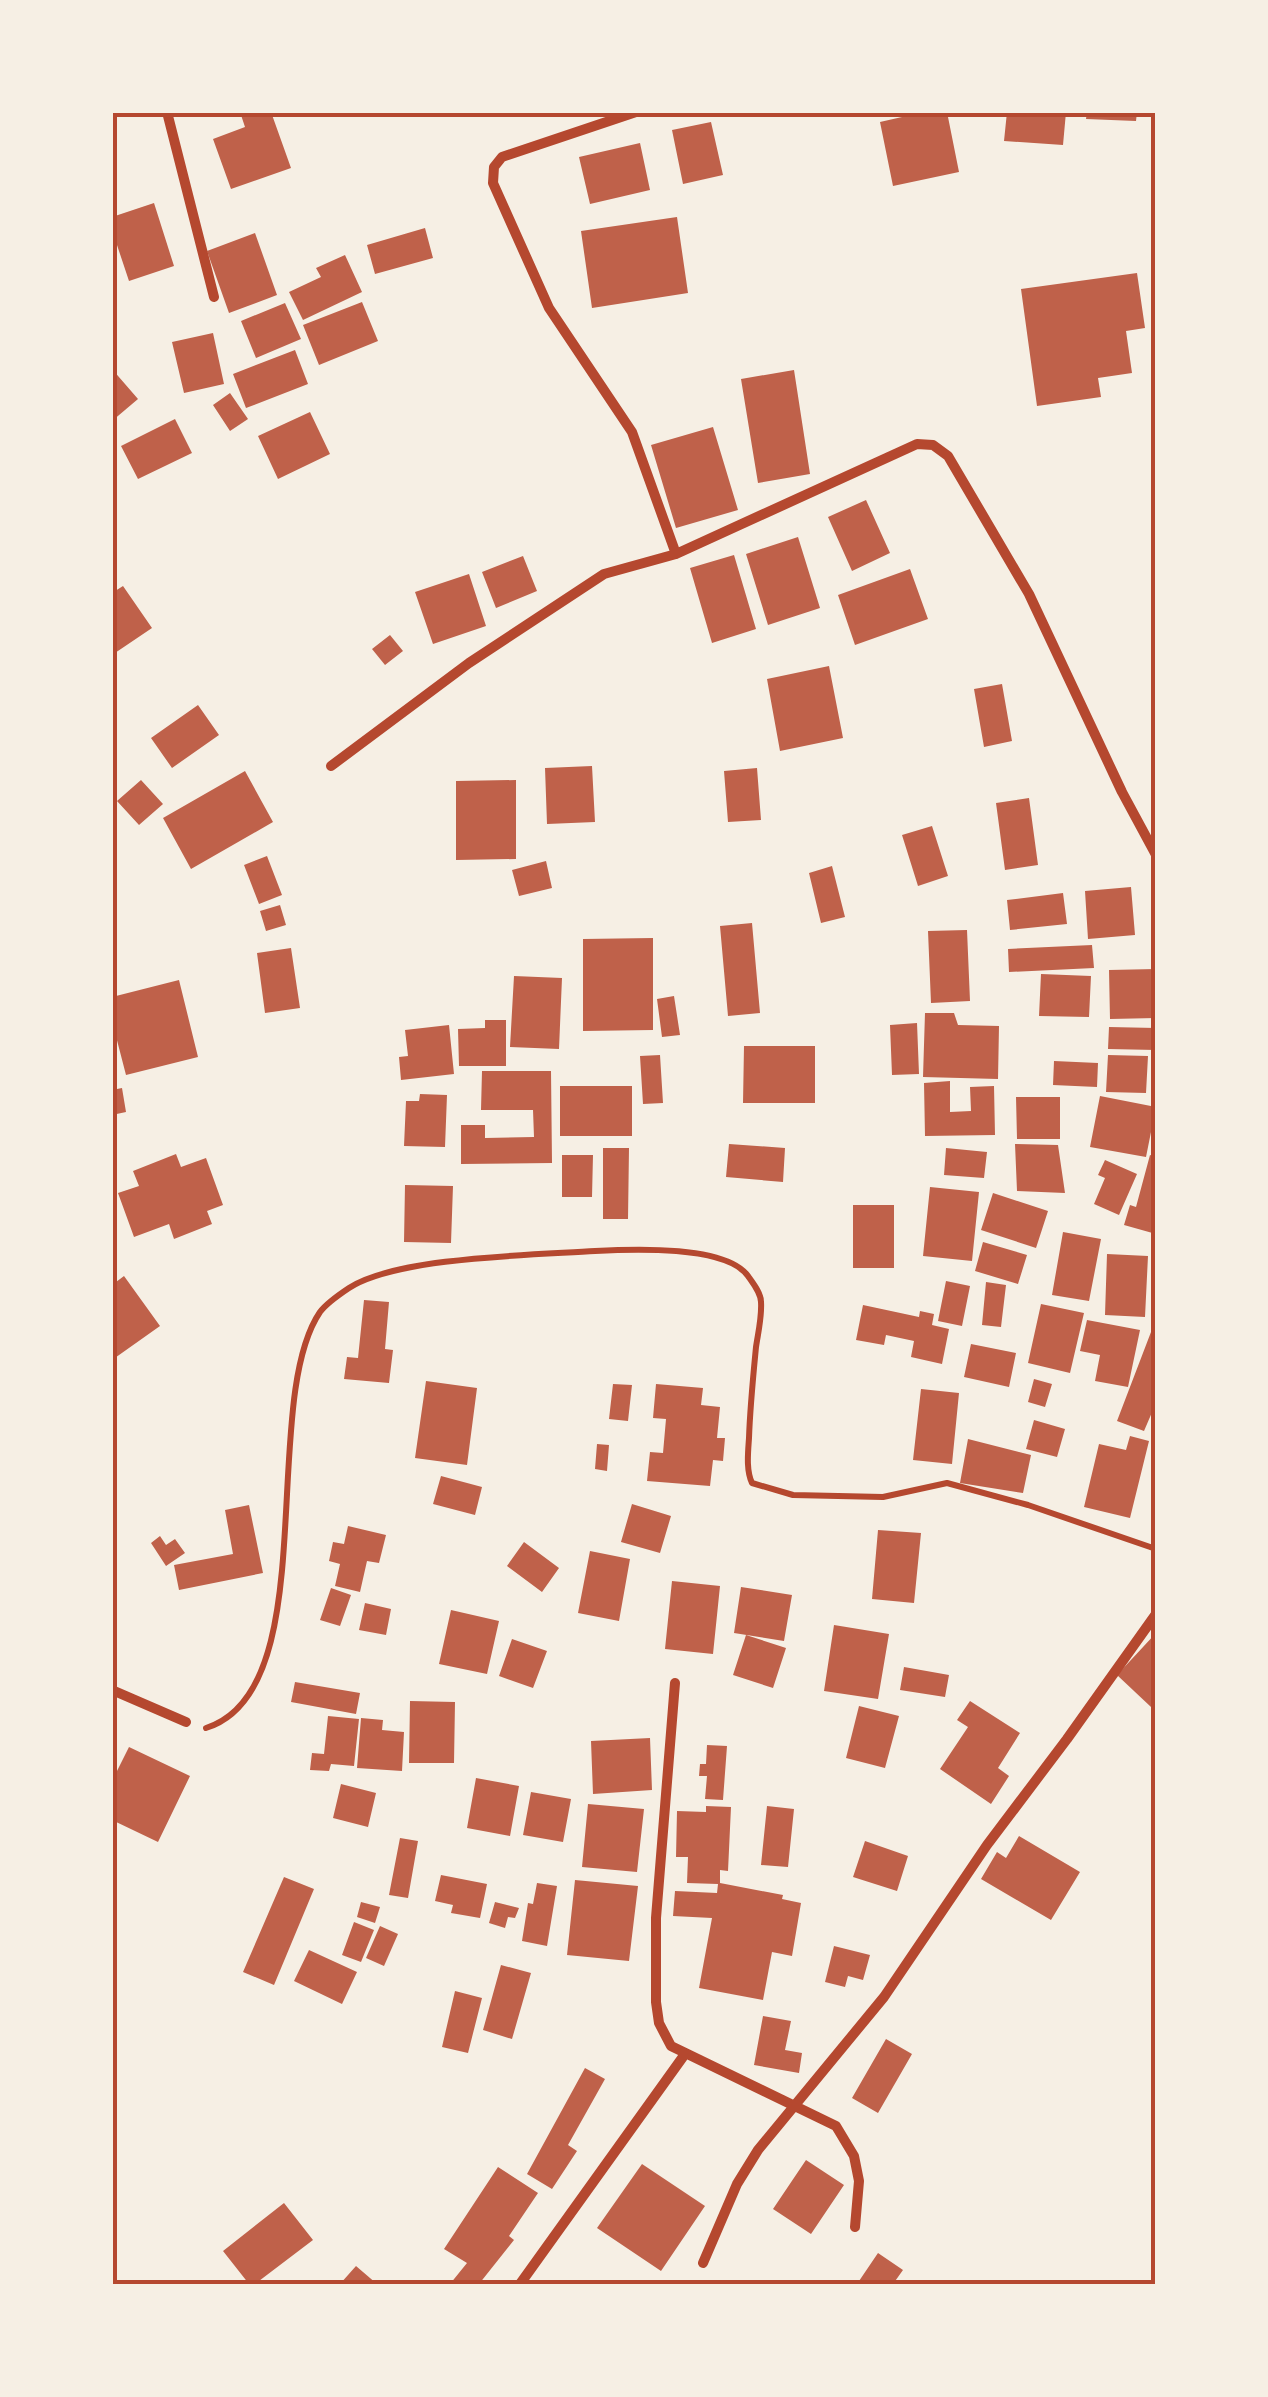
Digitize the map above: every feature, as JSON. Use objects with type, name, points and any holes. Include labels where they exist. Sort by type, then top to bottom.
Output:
[{"type":"street","points":[[167,112],[214,298]]},
{"type":"street","points":[[636,112],[502,156],[494,167],[493,183],[549,308],[632,432],[676,554]]},
{"type":"street","points":[[331,766],[469,664],[604,574],[676,554],[917,444],[933,444],[942,449],[1030,594],[1122,792],[1156,855]]},
{"type":"street","points":[[703,2263],[737,2184],[758,2150],[884,1997],[987,1845],[1068,1740],[1156,1614]]},
{"type":"street","points":[[675,1683],[656,1918],[656,2002],[666,2040],[685,2054],[836,2126],[854,2156],[858,2181],[854,2227]]},
{"type":"street","points":[[112,1690],[186,1722]]},
{"type":"street","points":[[520,2284],[685,2054]]},
{"type":"path","points":[[186,1722],[204,1728],[221,1723],[252,1690],[267,1656],[280,1587],[295,1397],[305,1345],[321,1310],[350,1287],[385,1272],[498,1258],[615,1250],[707,1254],[744,1270],[762,1298],[751,1396],[748,1460],[752,1483],[793,1495],[883,1497],[946,1483],[1047,1511],[1156,1549]]},
{"type":"building","points":[[240,112],[271,112],[291,168],[231,189],[213,139],[245,127]]},
{"type":"building","points":[[924,112],[947,112],[959,172],[893,186],[880,122]]},
{"type":"building","points":[[1007,112],[1066,112],[1063,145],[1004,141]]},
{"type":"building","points":[[1087,112],[1137,112],[1136,121],[1086,119]]},
{"type":"building","points":[[711,122],[723,175],[683,184],[672,130]]},
{"type":"building","points":[[640,143],[650,190],[590,204],[579,157]]},
{"type":"building","points":[[154,203],[174,266],[129,281],[112,230],[112,217]]},
{"type":"building","points":[[677,217],[688,293],[592,308],[581,231]]},
{"type":"building","points":[[425,228],[433,258],[375,274],[367,245]]},
{"type":"building","points":[[255,233],[277,295],[229,313],[207,251]]},
{"type":"building","points":[[345,255],[362,292],[303,320],[289,292],[321,277],[316,268]]},
{"type":"building","points":[[1137,273],[1145,328],[1126,331],[1132,373],[1098,378],[1101,397],[1037,406],[1021,289]]},
{"type":"building","points":[[362,302],[378,341],[319,365],[303,325]]},
{"type":"building","points":[[285,303],[301,339],[256,358],[241,321]]},
{"type":"building","points":[[213,333],[224,384],[184,393],[172,342]]},
{"type":"building","points":[[295,350],[308,384],[246,408],[233,374]]},
{"type":"building","points":[[112,369],[138,399],[112,421]]},
{"type":"building","points":[[794,370],[810,474],[758,483],[741,379]]},
{"type":"building","points":[[230,393],[248,419],[230,431],[213,405]]},
{"type":"building","points":[[310,412],[330,454],[278,479],[258,436]]},
{"type":"building","points":[[175,419],[192,453],[138,479],[121,446]]},
{"type":"building","points":[[713,427],[738,510],[676,528],[651,445]]},
{"type":"building","points":[[866,500],[890,553],[852,571],[828,517]]},
{"type":"building","points":[[798,537],[820,608],[768,625],[746,554]]},
{"type":"building","points":[[734,555],[756,629],[712,643],[690,568]]},
{"type":"building","points":[[523,556],[537,591],[496,608],[482,572]]},
{"type":"building","points":[[910,569],[928,619],[855,645],[838,595]]},
{"type":"building","points":[[469,574],[486,626],[433,644],[415,592]]},
{"type":"building","points":[[123,586],[152,628],[112,655],[112,593]]},
{"type":"building","points":[[390,635],[403,651],[385,665],[372,649]]},
{"type":"building","points":[[829,666],[843,738],[780,751],[767,679]]},
{"type":"building","points":[[1002,684],[1012,741],[984,747],[974,689]]},
{"type":"building","points":[[198,705],[219,735],[172,768],[151,738]]},
{"type":"building","points":[[592,766],[595,822],[547,824],[545,768]]},
{"type":"building","points":[[757,768],[761,820],[728,822],[724,771]]},
{"type":"building","points":[[245,771],[273,822],[191,869],[163,818]]},
{"type":"building","points":[[141,780],[163,804],[139,825],[117,801]]},
{"type":"building","points":[[516,780],[516,859],[456,860],[456,781]]},
{"type":"building","points":[[1029,798],[1038,865],[1005,870],[996,803]]},
{"type":"building","points":[[932,826],[948,876],[918,886],[902,835]]},
{"type":"building","points":[[267,856],[282,895],[259,904],[244,865]]},
{"type":"building","points":[[546,861],[552,888],[519,896],[512,870]]},
{"type":"building","points":[[832,866],[845,917],[821,923],[809,873]]},
{"type":"building","points":[[1131,887],[1135,935],[1088,939],[1085,891]]},
{"type":"building","points":[[1063,893],[1067,924],[1010,930],[1007,900]]},
{"type":"building","points":[[280,905],[286,925],[266,931],[260,911]]},
{"type":"building","points":[[752,923],[760,1013],[728,1016],[720,926]]},
{"type":"building","points":[[967,930],[970,1001],[931,1003],[928,931]]},
{"type":"building","points":[[653,938],[653,1030],[583,1031],[583,939]]},
{"type":"building","points":[[1092,945],[1094,968],[1009,972],[1008,949]]},
{"type":"building","points":[[291,948],[300,1008],[265,1013],[257,953]]},
{"type":"building","points":[[1156,969],[1156,1018],[1110,1019],[1109,970]]},
{"type":"building","points":[[1041,974],[1091,976],[1089,1017],[1039,1016]]},
{"type":"building","points":[[514,976],[562,978],[559,1049],[510,1047]]},
{"type":"building","points":[[179,980],[198,1057],[126,1075],[112,1021],[112,997]]},
{"type":"building","points":[[674,996],[680,1035],[662,1037],[657,999]]},
{"type":"building","points":[[925,1013],[954,1013],[958,1025],[999,1026],[998,1079],[923,1077]]},
{"type":"building","points":[[485,1020],[506,1020],[506,1066],[459,1066],[458,1029],[485,1028]]},
{"type":"building","points":[[917,1023],[919,1074],[892,1075],[890,1025]]},
{"type":"building","points":[[449,1025],[454,1074],[401,1080],[399,1057],[408,1056],[405,1030]]},
{"type":"building","points":[[1109,1027],[1156,1028],[1156,1050],[1108,1049]]},
{"type":"building","points":[[744,1046],[815,1046],[815,1103],[743,1103]]},
{"type":"building","points":[[660,1055],[663,1103],[643,1104],[640,1056]]},
{"type":"building","points":[[1108,1055],[1148,1056],[1146,1093],[1106,1092]]},
{"type":"building","points":[[1054,1061],[1098,1063],[1097,1087],[1053,1085]]},
{"type":"building","points":[[482,1071],[551,1071],[552,1163],[461,1164],[461,1125],[485,1125],[485,1138],[534,1137],[533,1110],[481,1110]]},
{"type":"building","points":[[950,1081],[950,1112],[971,1111],[970,1087],[994,1086],[995,1135],[925,1136],[924,1083]]},
{"type":"building","points":[[560,1086],[632,1086],[632,1136],[560,1136]]},
{"type":"building","points":[[122,1088],[126,1112],[112,1115],[112,1090]]},
{"type":"building","points":[[420,1094],[447,1095],[445,1147],[404,1146],[406,1101],[419,1101]]},
{"type":"building","points":[[1100,1096],[1156,1107],[1146,1157],[1090,1147]]},
{"type":"building","points":[[1016,1097],[1060,1097],[1060,1139],[1017,1139]]},
{"type":"building","points":[[729,1144],[785,1148],[783,1182],[726,1177]]},
{"type":"building","points":[[1015,1144],[1058,1145],[1065,1193],[1017,1191]]},
{"type":"building","points":[[603,1148],[629,1148],[628,1219],[603,1219]]},
{"type":"building","points":[[946,1148],[987,1152],[984,1178],[944,1175]]},
{"type":"building","points":[[176,1154],[181,1167],[206,1158],[223,1205],[207,1211],[212,1224],[174,1239],[169,1224],[134,1237],[118,1193],[139,1186],[133,1171]]},
{"type":"building","points":[[562,1155],[593,1155],[592,1197],[562,1197]]},
{"type":"building","points":[[1150,1155],[1156,1157],[1156,1234],[1124,1225],[1130,1205],[1136,1207]]},
{"type":"building","points":[[1105,1160],[1137,1174],[1119,1215],[1094,1204],[1105,1178],[1098,1175]]},
{"type":"building","points":[[405,1185],[453,1186],[451,1243],[404,1242]]},
{"type":"building","points":[[930,1187],[979,1192],[972,1261],[923,1256]]},
{"type":"building","points":[[993,1193],[1048,1211],[1036,1248],[981,1230]]},
{"type":"building","points":[[853,1205],[894,1205],[894,1268],[853,1268]]},
{"type":"building","points":[[1063,1232],[1101,1239],[1089,1301],[1052,1295]]},
{"type":"building","points":[[983,1242],[1027,1255],[1018,1284],[975,1271]]},
{"type":"building","points":[[1107,1254],[1148,1256],[1145,1317],[1105,1315]]},
{"type":"building","points":[[124,1276],[160,1326],[112,1360],[112,1285]]},
{"type":"building","points":[[946,1281],[970,1286],[962,1326],[938,1321]]},
{"type":"building","points":[[986,1282],[1006,1285],[1001,1327],[982,1325]]},
{"type":"building","points":[[364,1300],[389,1302],[385,1349],[393,1350],[389,1383],[344,1379],[347,1357],[358,1358]]},
{"type":"building","points":[[1041,1304],[1084,1313],[1070,1373],[1028,1363]]},
{"type":"building","points":[[863,1305],[919,1317],[920,1311],[934,1314],[932,1325],[949,1329],[942,1364],[911,1357],[914,1341],[886,1335],[884,1345],[856,1340]]},
{"type":"building","points":[[1087,1320],[1140,1330],[1128,1387],[1095,1381],[1100,1355],[1080,1351]]},
{"type":"building","points":[[1151,1332],[1156,1334],[1156,1403],[1144,1431],[1117,1421]]},
{"type":"building","points":[[971,1344],[1016,1353],[1009,1387],[964,1377]]},
{"type":"building","points":[[1034,1379],[1052,1384],[1045,1407],[1028,1402]]},
{"type":"building","points":[[426,1381],[477,1388],[467,1465],[415,1458]]},
{"type":"building","points":[[613,1384],[632,1385],[628,1421],[609,1419]]},
{"type":"building","points":[[656,1384],[703,1388],[701,1405],[720,1407],[717,1438],[725,1438],[723,1461],[713,1460],[710,1486],[647,1481],[650,1452],[663,1453],[666,1419],[653,1418]]},
{"type":"building","points":[[921,1389],[959,1393],[952,1464],[913,1460]]},
{"type":"building","points":[[1034,1420],[1065,1429],[1057,1457],[1026,1449]]},
{"type":"building","points":[[1130,1436],[1149,1441],[1130,1518],[1084,1507],[1099,1444],[1126,1450]]},
{"type":"building","points":[[968,1439],[1031,1455],[1023,1493],[960,1483]]},
{"type":"building","points":[[597,1444],[609,1445],[607,1471],[595,1469]]},
{"type":"building","points":[[441,1476],[482,1487],[475,1515],[433,1504]]},
{"type":"building","points":[[632,1504],[671,1516],[660,1553],[621,1542]]},
{"type":"building","points":[[249,1505],[263,1573],[179,1590],[174,1565],[233,1554],[225,1510]]},
{"type":"building","points":[[348,1526],[386,1535],[379,1563],[367,1561],[360,1592],[335,1586],[340,1564],[329,1561],[333,1542],[344,1544]]},
{"type":"building","points":[[878,1530],[921,1533],[914,1603],[872,1599]]},
{"type":"building","points":[[160,1536],[166,1545],[175,1539],[185,1553],[166,1566],[151,1543]]},
{"type":"building","points":[[524,1542],[559,1568],[542,1592],[507,1566]]},
{"type":"building","points":[[590,1551],[630,1559],[619,1621],[578,1613]]},
{"type":"building","points":[[672,1581],[720,1586],[713,1654],[665,1649]]},
{"type":"building","points":[[741,1587],[792,1595],[784,1641],[734,1633]]},
{"type":"building","points":[[331,1588],[351,1595],[340,1626],[320,1620]]},
{"type":"building","points":[[365,1603],[391,1609],[386,1635],[359,1630]]},
{"type":"building","points":[[451,1610],[499,1621],[487,1674],[439,1664]]},
{"type":"building","points":[[834,1625],[889,1634],[878,1699],[824,1691]]},
{"type":"building","points":[[1156,1633],[1156,1702],[1151,1707],[1117,1675]]},
{"type":"building","points":[[746,1635],[786,1648],[773,1688],[733,1675]]},
{"type":"building","points":[[512,1639],[547,1651],[533,1688],[499,1676]]},
{"type":"building","points":[[904,1667],[949,1675],[945,1697],[900,1690]]},
{"type":"building","points":[[295,1682],[360,1693],[356,1714],[291,1702]]},
{"type":"building","points":[[410,1701],[455,1702],[454,1763],[409,1763]]},
{"type":"building","points":[[970,1701],[1020,1733],[998,1768],[1009,1776],[991,1804],[940,1769],[968,1727],[957,1720]]},
{"type":"building","points":[[859,1706],[899,1716],[885,1768],[846,1758]]},
{"type":"building","points":[[328,1716],[359,1719],[354,1766],[331,1764],[329,1771],[310,1770],[312,1753],[324,1754]]},
{"type":"building","points":[[361,1718],[383,1720],[382,1730],[404,1732],[402,1771],[357,1768]]},
{"type":"building","points":[[650,1738],[652,1790],[593,1794],[591,1741]]},
{"type":"building","points":[[707,1745],[727,1746],[723,1800],[705,1799],[707,1776],[699,1776],[700,1764],[706,1764]]},
{"type":"building","points":[[129,1747],[190,1776],[158,1842],[112,1820],[112,1781]]},
{"type":"building","points":[[476,1778],[519,1786],[510,1836],[467,1828]]},
{"type":"building","points":[[341,1784],[376,1793],[368,1827],[333,1818]]},
{"type":"building","points":[[531,1792],[571,1799],[563,1842],[523,1835]]},
{"type":"building","points":[[588,1804],[644,1809],[637,1872],[582,1867]]},
{"type":"building","points":[[706,1806],[731,1807],[728,1871],[720,1870],[720,1883],[783,1895],[782,1899],[801,1903],[792,1956],[772,1952],[763,2000],[699,1988],[712,1918],[673,1916],[675,1891],[717,1893],[718,1884],[687,1883],[688,1857],[676,1857],[677,1811],[706,1812]]},
{"type":"building","points":[[767,1806],[794,1809],[788,1867],[761,1865]]},
{"type":"building","points":[[1019,1836],[1080,1872],[1051,1920],[981,1879],[997,1852],[1006,1858]]},
{"type":"building","points":[[400,1838],[418,1841],[408,1898],[389,1895]]},
{"type":"building","points":[[865,1841],[908,1856],[897,1891],[853,1877]]},
{"type":"building","points":[[441,1875],[487,1884],[480,1918],[451,1913],[453,1905],[435,1901]]},
{"type":"building","points":[[284,1877],[314,1889],[274,1985],[243,1972]]},
{"type":"building","points":[[575,1880],[638,1886],[629,1961],[567,1955]]},
{"type":"building","points":[[537,1883],[557,1886],[547,1946],[522,1941],[528,1903],[533,1904]]},
{"type":"building","points":[[361,1902],[380,1907],[375,1923],[357,1917]]},
{"type":"building","points":[[495,1902],[519,1908],[515,1918],[508,1917],[505,1928],[489,1923]]},
{"type":"building","points":[[354,1922],[374,1930],[361,1962],[342,1955]]},
{"type":"building","points":[[380,1926],[398,1934],[384,1966],[366,1958]]},
{"type":"building","points":[[834,1946],[870,1955],[863,1980],[848,1976],[845,1987],[825,1982]]},
{"type":"building","points":[[309,1950],[357,1972],[342,2004],[294,1981]]},
{"type":"building","points":[[501,1965],[531,1973],[512,2039],[483,2030]]},
{"type":"building","points":[[455,1991],[482,1998],[468,2053],[442,2047]]},
{"type":"building","points":[[763,2016],[791,2021],[785,2050],[802,2053],[799,2073],[754,2065]]},
{"type":"building","points":[[886,2039],[912,2054],[878,2113],[852,2098]]},
{"type":"building","points":[[585,2068],[605,2079],[568,2145],[577,2151],[552,2189],[527,2174]]},
{"type":"building","points":[[806,2160],[844,2185],[811,2234],[773,2209]]},
{"type":"building","points":[[642,2164],[705,2206],[661,2271],[597,2228]]},
{"type":"building","points":[[498,2167],[538,2193],[509,2236],[514,2240],[479,2284],[450,2284],[467,2263],[444,2249]]},
{"type":"building","points":[[284,2203],[313,2240],[255,2284],[249,2284],[223,2251]]},
{"type":"building","points":[[878,2253],[903,2270],[893,2284],[857,2284]]},
{"type":"building","points":[[356,2266],[377,2284],[340,2284]]}]
